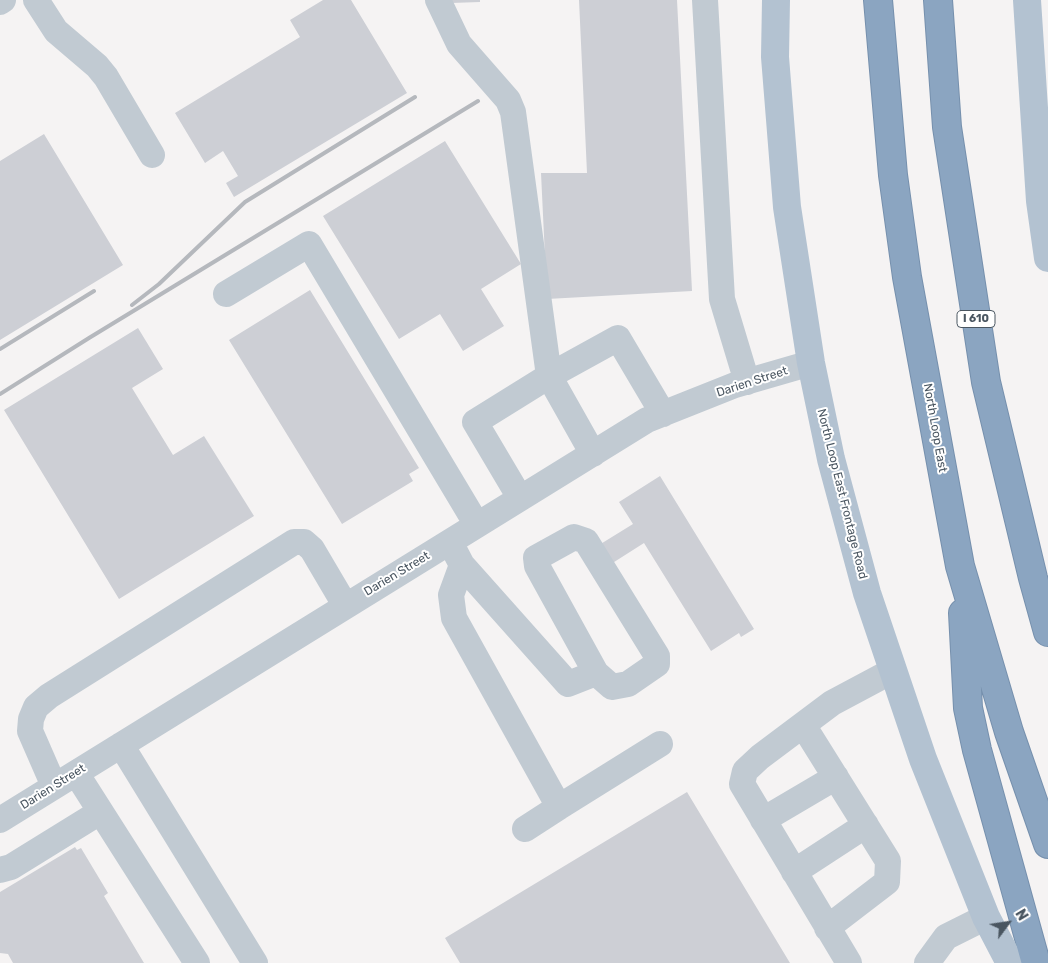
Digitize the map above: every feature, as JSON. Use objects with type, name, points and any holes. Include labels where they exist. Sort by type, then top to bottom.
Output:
[{"type":"highway","name":"North Loop East","points":[[878,0],[893,175],[907,277],[960,566],[1009,732],[1048,844]]},
{"type":"highway","name":"I 610","points":[[938,0],[947,127],[986,382],[1033,578],[1048,632]]},
{"type":"highway","points":[[960,566],[968,708],[1036,963]]},
{"type":"main road","name":"North Loop East Frontage Road","points":[[776,0],[775,57],[787,207],[810,362],[831,459],[867,593],[922,759],[986,917],[1010,963]]},
{"type":"main road","points":[[1026,0],[1048,258]]},
{"type":"street","points":[[36,0],[56,31],[97,66],[106,77],[152,155]]},
{"type":"street","points":[[438,0],[459,44],[508,100],[513,112],[549,376],[593,454]]},
{"type":"street","points":[[704,0],[722,299],[747,382]]},
{"type":"street","points":[[226,294],[309,244],[477,525]]},
{"type":"street","points":[[520,498],[475,422],[549,376],[618,338],[663,414]]},
{"type":"street","name":"Darien Street","points":[[0,820],[648,420],[747,382],[810,362]]},
{"type":"street","points":[[574,537],[586,541],[657,656],[657,664],[628,684],[612,687],[596,673],[537,566],[536,558],[574,537]]},
{"type":"street","points":[[197,963],[100,812],[65,779],[30,731],[31,719],[36,707],[49,696],[294,542],[304,542],[312,549],[346,606]]},
{"type":"street","points":[[450,542],[462,565],[568,684],[596,673]]},
{"type":"street","points":[[462,565],[452,595],[454,618],[559,807]]},
{"type":"street","points":[[849,963],[742,784],[746,771],[760,757],[832,703],[892,671]]},
{"type":"street","points":[[803,725],[888,861],[887,882],[827,928]]},
{"type":"street","points":[[525,829],[660,744]]},
{"type":"street","points":[[121,745],[255,963]]},
{"type":"street","points":[[763,820],[836,777]]},
{"type":"street","points":[[0,870],[11,867],[100,812]]},
{"type":"street","points":[[794,872],[866,826]]},
{"type":"street","points":[[927,963],[946,937],[986,917]]},
{"type":"building","points":[[323,0],[351,0],[407,93],[234,197],[226,183],[238,176],[223,151],[205,163],[175,113],[300,37],[290,20]]},
{"type":"building","points":[[451,0],[480,0],[480,2],[451,3]]},
{"type":"building","points":[[579,0],[677,0],[692,291],[547,299],[541,173],[587,173]]},
{"type":"building","points":[[44,134],[123,265],[0,340],[0,161]]},
{"type":"building","points":[[445,141],[521,264],[481,289],[504,326],[463,351],[440,314],[399,339],[323,216]]},
{"type":"building","points":[[310,290],[419,468],[409,474],[413,481],[342,524],[229,340]]},
{"type":"building","points":[[138,328],[163,369],[132,388],[173,455],[204,436],[254,516],[119,599],[4,410]]},
{"type":"building","points":[[660,476],[754,629],[741,637],[739,633],[711,651],[644,543],[611,564],[599,545],[633,524],[619,502]]},
{"type":"building","points":[[687,792],[790,963],[460,963],[445,938]]},
{"type":"building","points":[[75,847],[77,850],[81,848],[108,893],[104,896],[144,963],[13,963],[8,954],[0,953],[0,892]]},
{"type":"railway","points":[[132,305],[159,284],[245,202],[415,97]]},
{"type":"railway","points":[[0,394],[478,101]]},
{"type":"railway","points":[[0,349],[94,291]]}]
